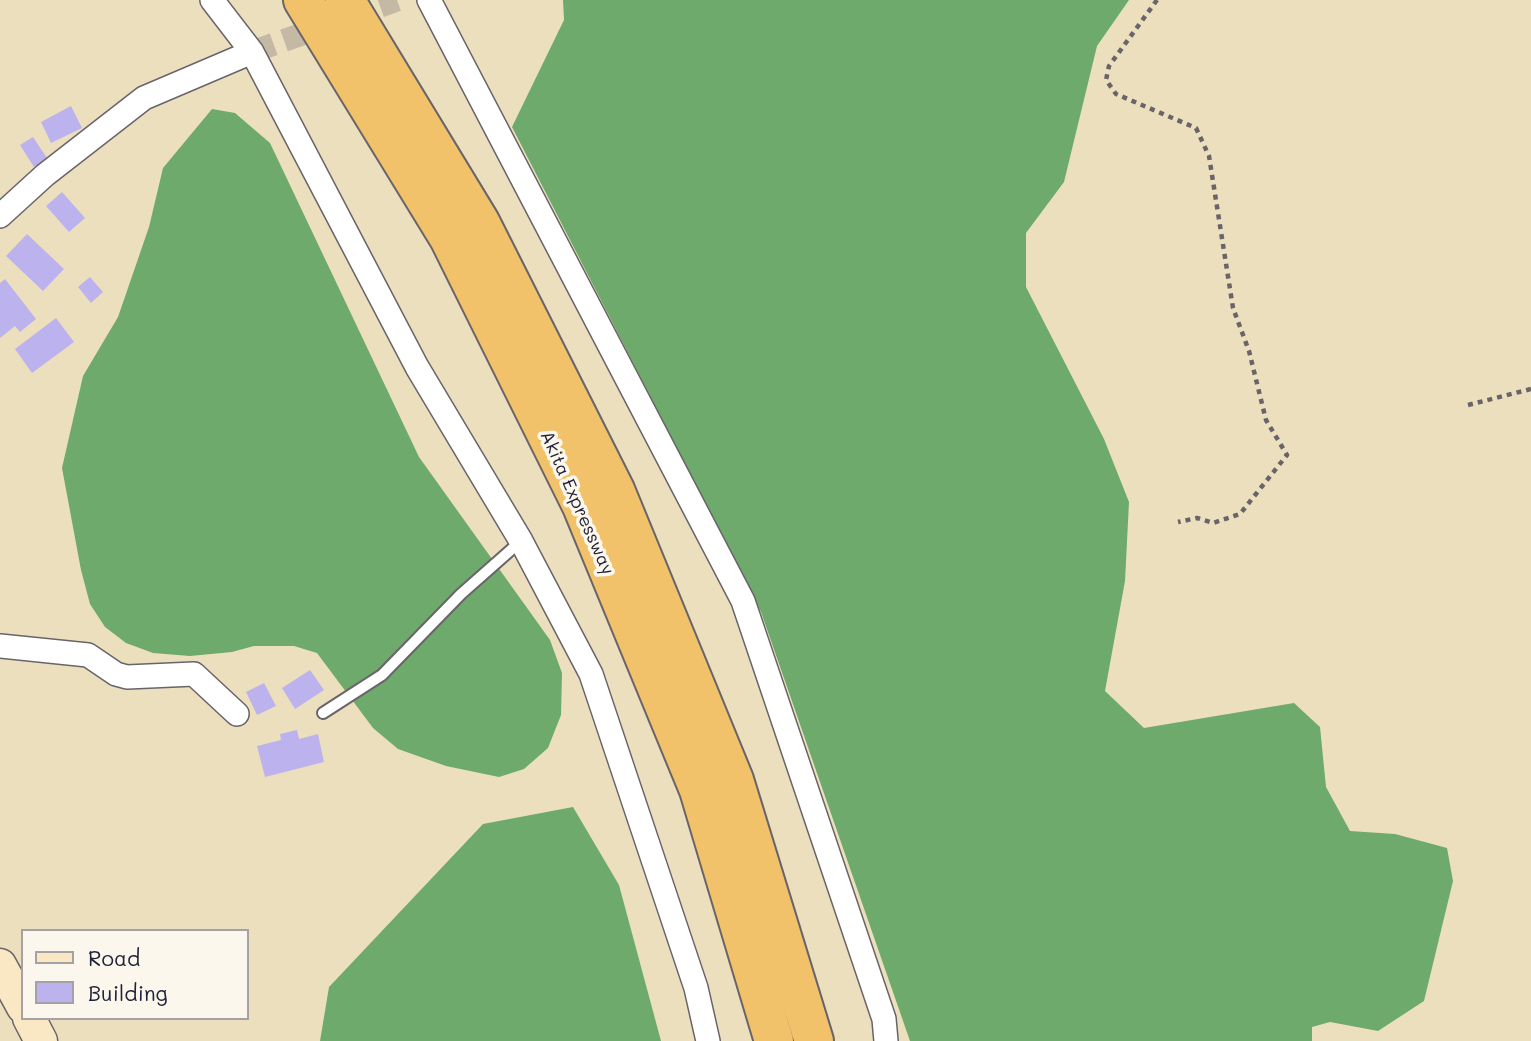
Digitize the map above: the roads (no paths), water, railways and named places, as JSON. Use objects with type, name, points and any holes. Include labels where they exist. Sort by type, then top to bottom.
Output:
[{"type":"highway","name":"Akita Expressway","points":[[303,0],[449,238],[582,506],[699,790],[774,1041]]},
{"type":"highway","name":"Akita Expressway","points":[[345,0],[480,222],[615,490],[734,780],[814,1041]]},
{"type":"main road","points":[[0,965],[21,1003]]},
{"type":"main road","points":[[30,1020],[41,1041]]},
{"type":"street","points":[[212,0],[252,52],[417,368],[521,541],[591,674],[696,988],[708,1041]]},
{"type":"street","points":[[429,0],[743,601],[884,1019],[886,1041]]},
{"type":"street","points":[[0,216],[45,175],[144,98],[252,52]]},
{"type":"street","points":[[0,646],[88,656],[116,674],[127,677],[194,674],[237,713]]},
{"type":"lane","points":[[323,713],[383,675],[461,594],[521,541]]},
{"type":"tunnel","points":[[252,52],[397,0]]}]
